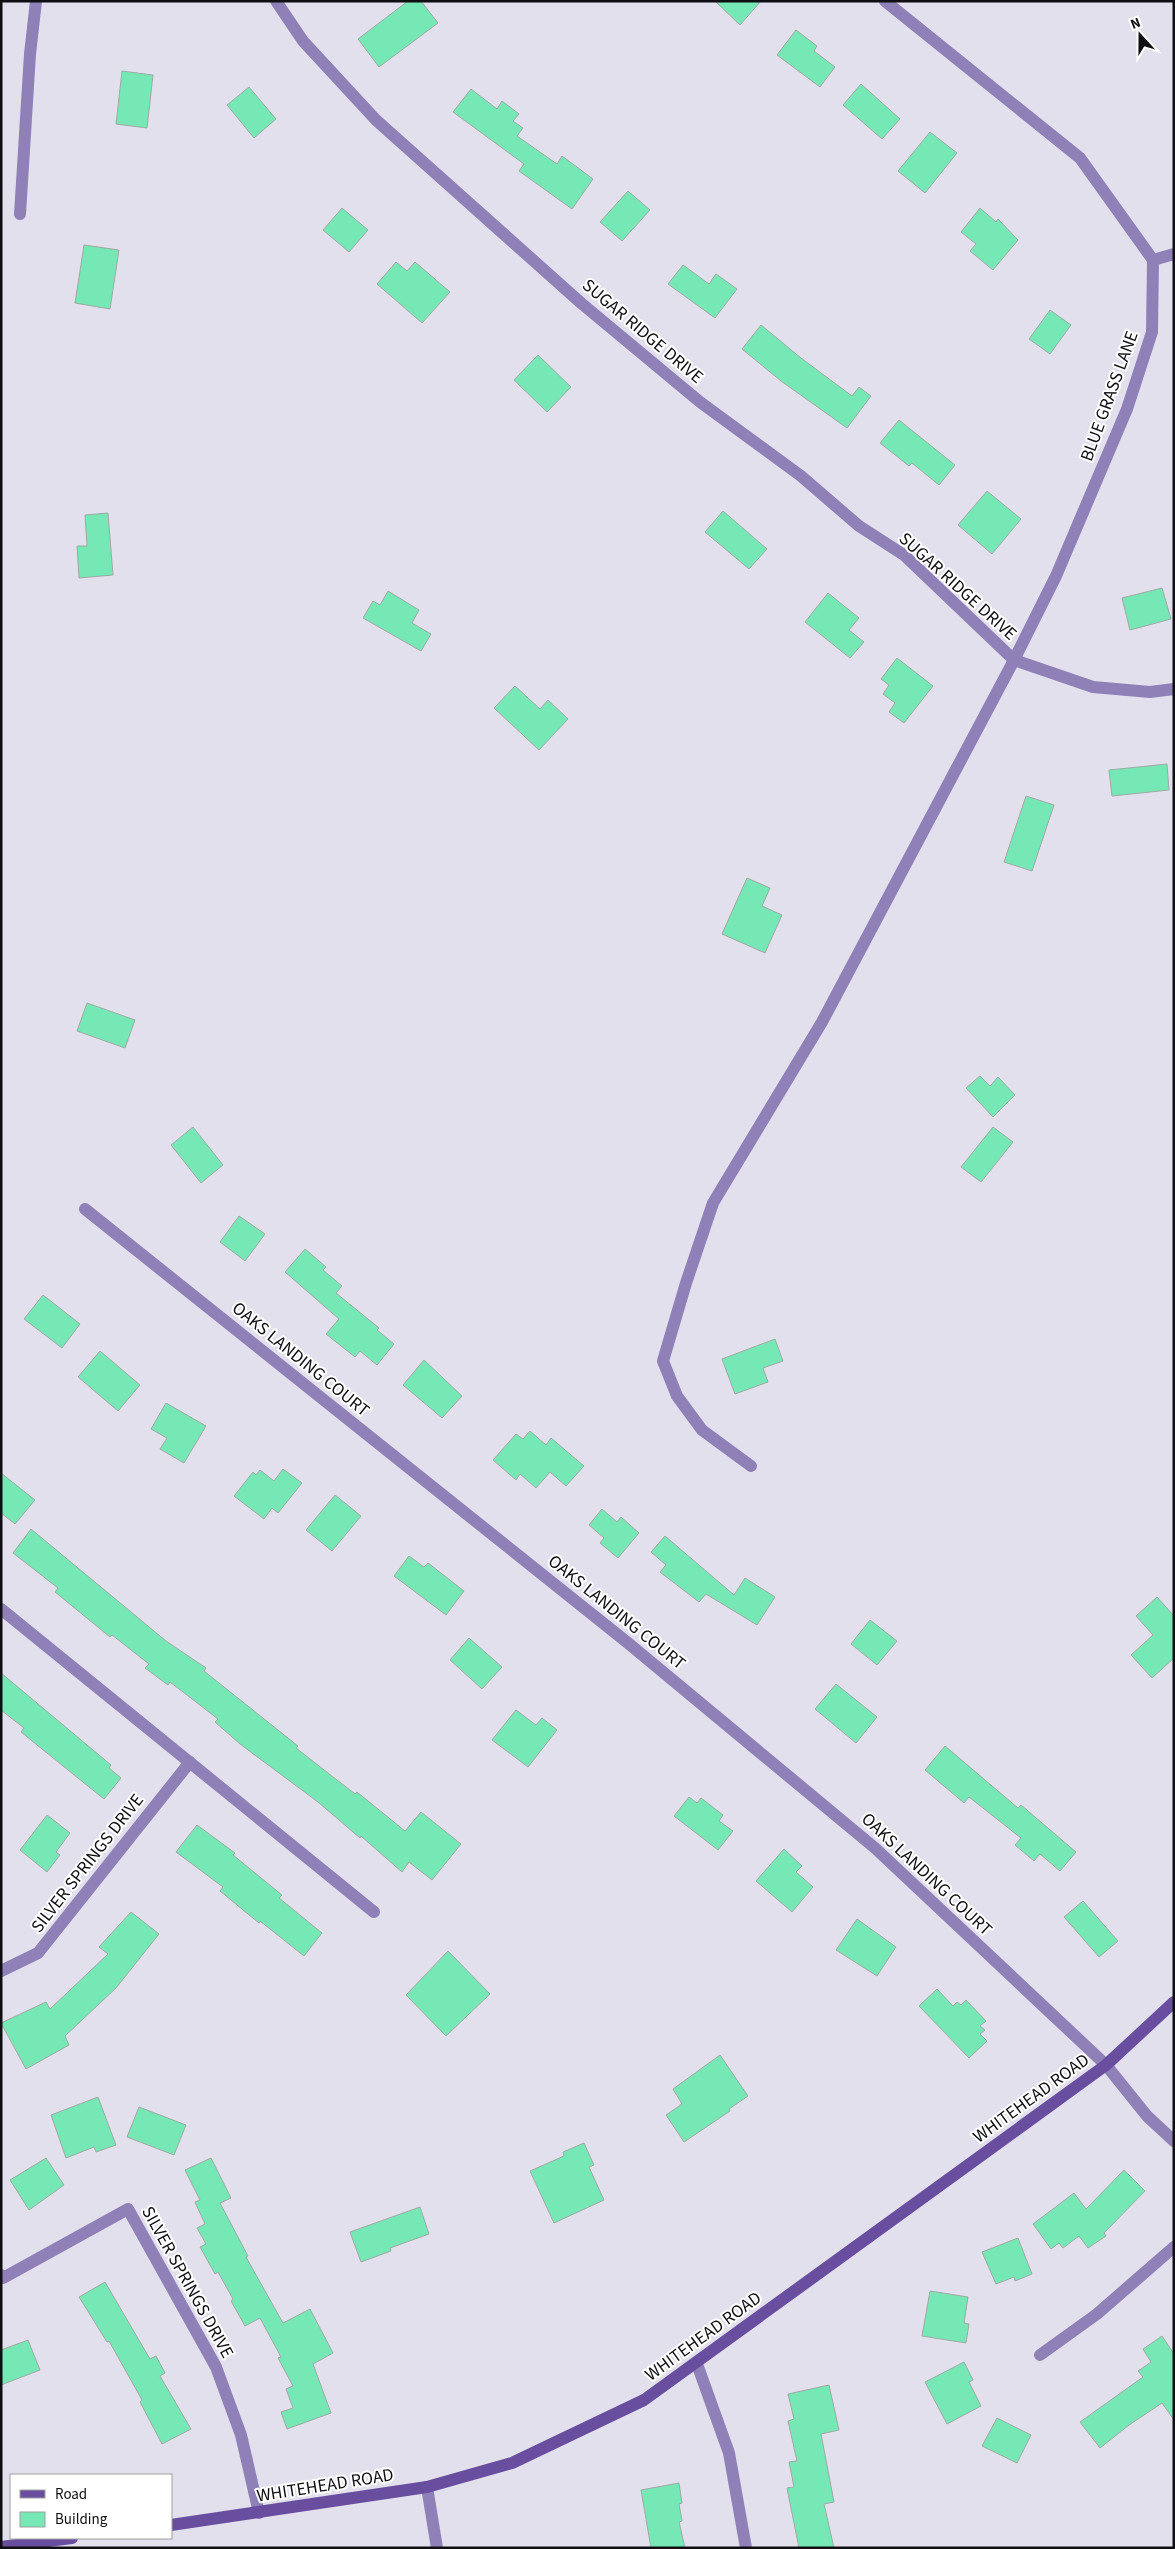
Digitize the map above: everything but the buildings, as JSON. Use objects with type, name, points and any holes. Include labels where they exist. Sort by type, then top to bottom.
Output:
[{"type":"street","points":[[20,214],[30,54],[36,1]]},
{"type":"street","name":"SUGAR RIDGE DRIVE","points":[[276,1],[303,41],[376,120],[573,297],[700,402],[801,476],[859,526],[904,555],[1014,660]]},
{"type":"street","points":[[885,1],[1080,158],[1153,260],[1174,254]]},
{"type":"street","name":"BLUE GRASS LANE","points":[[750,1466],[702,1430],[677,1396],[663,1361],[686,1283],[713,1203],[822,1022],[1014,660],[1056,576],[1127,409],[1152,332],[1153,260]]},
{"type":"street","points":[[1014,660],[1093,686],[1150,692],[1174,689]]},
{"type":"street","name":"OAKS LANDING COURT","points":[[85,1209],[628,1643],[875,1848],[1106,2065],[1147,2116],[1174,2141]]},
{"type":"street","points":[[1,1609],[374,1912]]},
{"type":"street","name":"SILVER SPRINGS DRIVE","points":[[1,1971],[38,1953],[190,1762]]},
{"type":"street","name":"WHITEHEAD ROAD","points":[[172,2525],[427,2487],[512,2463],[644,2400],[697,2364],[927,2194],[1106,2065],[1174,2002]]},
{"type":"street","name":"SILVER SPRINGS DRIVE","points":[[1,2275],[3,2278],[128,2209],[216,2367],[241,2435],[259,2513]]},
{"type":"street","points":[[1040,2355],[1097,2314],[1174,2247]]},
{"type":"street","points":[[697,2364],[729,2453],[746,2548]]},
{"type":"street","points":[[427,2487],[437,2548]]},
{"type":"street","points":[[1,2547],[64,2539]]}]
